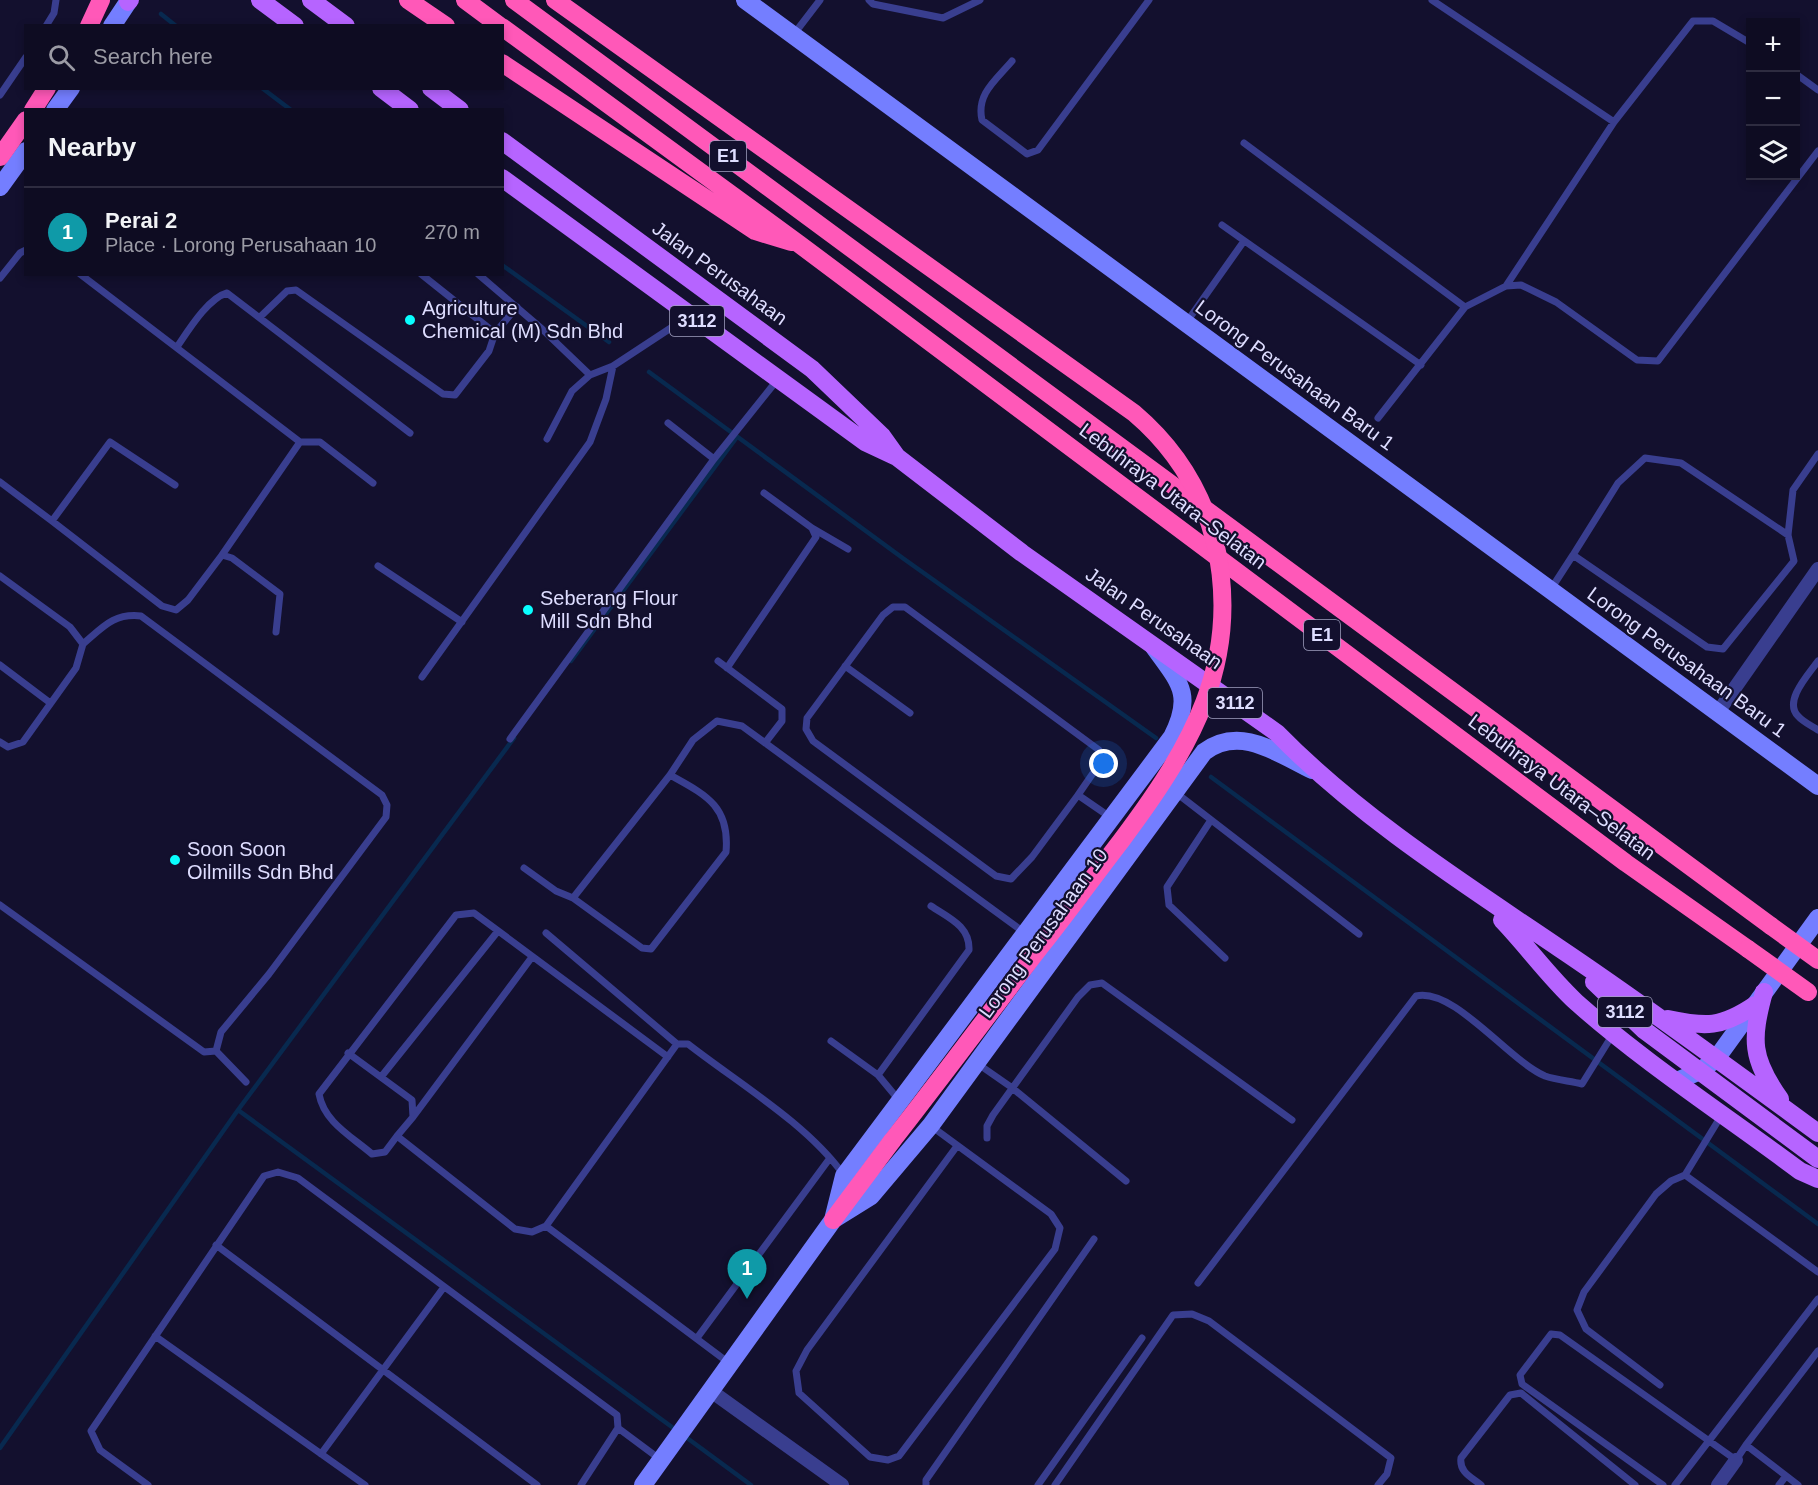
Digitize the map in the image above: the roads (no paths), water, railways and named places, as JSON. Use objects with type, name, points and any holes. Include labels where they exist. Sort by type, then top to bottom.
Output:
[{"type":"highway","points":[[90,24],[101,0]]},
{"type":"highway","points":[[408,0],[443,24]]},
{"type":"highway","name":"Lebuhraya Utara–Selatan","points":[[465,0],[498,24]]},
{"type":"highway","name":"Lebuhraya Utara–Selatan","points":[[514,0],[1818,960]]},
{"type":"highway","points":[[555,0],[1134,413],[1163,440],[1191,479],[1213,535],[1223,589],[1221,643],[1211,688],[1177,761],[1135,822],[833,1220]]},
{"type":"highway","name":"Lebuhraya Utara–Selatan","points":[[504,28],[799,243],[1616,856],[1813,996]]},
{"type":"highway","points":[[504,64],[755,231],[774,239],[799,243]]},
{"type":"highway","points":[[34,108],[46,90]]},
{"type":"highway","points":[[0,157],[24,123]]},
{"type":"main road","points":[[261,0],[292,24]]},
{"type":"main road","points":[[311,0],[342,24]]},
{"type":"main road","points":[[384,90],[407,108]]},
{"type":"main road","points":[[434,90],[457,108]]},
{"type":"main road","name":"Jalan Perusahaan","points":[[504,142],[812,369],[882,436],[897,457]]},
{"type":"main road","name":"Jalan Perusahaan","points":[[504,179],[689,316],[865,442],[897,457],[1022,553],[1277,733],[1312,770],[1482,899],[1660,1017],[1818,1132]]},
{"type":"main road","points":[[670,300],[687,276]]},
{"type":"main road","points":[[1482,899],[1610,1039],[1677,1081],[1719,1118],[1800,1171],[1818,1179]]},
{"type":"main road","name":"Jalan Perusahaan","points":[[1556,946],[1644,1030],[1818,1159]]},
{"type":"main road","points":[[1660,1017],[1711,1025],[1735,1018],[1759,998]]},
{"type":"main road","points":[[1759,998],[1755,1051],[1764,1076],[1788,1110]]},
{"type":"street","name":"Lorong Perusahaan Baru 1","points":[[745,0],[1818,786]]},
{"type":"street","points":[[113,24],[129,1]]},
{"type":"street","points":[[56,108],[69,90]]},
{"type":"street","points":[[0,187],[24,154]]},
{"type":"street","points":[[1718,712],[1818,570]]},
{"type":"street","name":"Lorong Perusahaan 10","points":[[643,1485],[833,1220],[844,1176],[1172,736],[1183,713],[1184,697],[1179,683],[1151,643]]},
{"type":"street","name":"Lorong Perusahaan 10","points":[[833,1220],[871,1196],[931,1125],[1204,752],[1227,740],[1260,745],[1312,770]]},
{"type":"street","points":[[1677,1081],[1700,1071],[1716,1059],[1818,918]]},
{"type":"street","points":[[711,1391],[842,1485]]},
{"type":"street","points":[[1718,1485],[1736,1460]]},
{"type":"lane","points":[[47,24],[54,13],[56,0]]},
{"type":"lane","points":[[793,35],[820,0]]},
{"type":"lane","points":[[873,1],[943,18],[980,0]]},
{"type":"lane","points":[[1012,61],[981,97],[980,109],[982,120],[1027,154],[1038,150],[1149,0]]},
{"type":"lane","points":[[1432,0],[1614,122]]},
{"type":"lane","points":[[1506,286],[1614,122],[1692,21],[1713,21],[1746,41]]},
{"type":"lane","points":[[0,95],[24,60]]},
{"type":"lane","points":[[1800,77],[1818,90]]},
{"type":"lane","points":[[1244,143],[1465,307]]},
{"type":"lane","points":[[1378,418],[1465,307],[1506,286],[1521,285],[1556,302],[1637,360],[1658,361],[1818,151]]},
{"type":"lane","points":[[1222,225],[1421,365]]},
{"type":"lane","points":[[1186,322],[1244,241]]},
{"type":"lane","points":[[0,278],[24,251]]},
{"type":"lane","points":[[83,276],[300,442],[320,442],[373,483]]},
{"type":"lane","points":[[424,276],[495,333]]},
{"type":"lane","points":[[480,276],[590,375]]},
{"type":"lane","points":[[260,317],[287,291],[296,290],[443,394],[455,395],[489,351],[495,333],[517,307]]},
{"type":"lane","points":[[177,347],[192,324],[219,295],[227,293],[410,434]]},
{"type":"lane","points":[[547,439],[573,391],[590,375],[613,366],[689,316]]},
{"type":"lane","points":[[422,678],[590,442],[606,399],[613,366]]},
{"type":"lane","points":[[510,739],[714,459],[778,379]]},
{"type":"lane","points":[[668,423],[714,459]]},
{"type":"lane","points":[[52,521],[110,442],[175,485]]},
{"type":"lane","points":[[0,482],[162,606],[176,610],[188,600],[222,555],[300,442]]},
{"type":"lane","points":[[1573,555],[1707,647],[1724,649],[1794,561],[1788,535],[1793,490],[1818,454]]},
{"type":"lane","points":[[1551,590],[1618,483],[1645,458],[1682,463],[1788,535]]},
{"type":"lane","points":[[764,493],[812,528],[848,549]]},
{"type":"lane","points":[[727,668],[816,537],[812,528]]},
{"type":"lane","points":[[222,555],[232,558],[280,594],[276,632]]},
{"type":"lane","points":[[378,566],[462,621]]},
{"type":"lane","points":[[0,576],[70,627],[83,644]]},
{"type":"lane","points":[[904,607],[1099,750],[1100,763],[1078,795],[1032,857],[1011,879],[996,876],[813,741],[806,729],[807,718],[888,610],[904,607]]},
{"type":"lane","points":[[0,742],[8,747],[23,742],[75,668],[83,644],[108,623],[124,614],[141,616],[382,795],[387,805],[386,817],[269,974],[221,1032],[216,1051]]},
{"type":"lane","points":[[718,661],[782,709],[782,722],[765,743]]},
{"type":"lane","points":[[1818,661],[1795,696],[1793,706],[1797,716],[1818,730]]},
{"type":"lane","points":[[0,665],[49,702]]},
{"type":"lane","points":[[845,666],[910,713]]},
{"type":"lane","points":[[573,898],[670,775],[693,740],[717,721],[742,726],[1025,933]]},
{"type":"lane","points":[[524,868],[556,891],[573,898],[642,948],[651,950],[726,852],[728,835],[722,812],[694,788],[670,775]]},
{"type":"lane","points":[[1175,792],[1359,934]]},
{"type":"lane","points":[[1078,795],[1112,818]]},
{"type":"lane","points":[[1211,820],[1167,887],[1169,905],[1225,958]]},
{"type":"lane","points":[[0,905],[204,1052],[216,1051]]},
{"type":"lane","points":[[878,1075],[969,950],[966,930],[931,906]]},
{"type":"lane","points":[[532,957],[385,1152],[372,1154],[329,1119],[322,1109],[319,1094],[348,1053],[456,915],[474,913],[668,1057]]},
{"type":"lane","points":[[381,1077],[498,931]]},
{"type":"lane","points":[[546,933],[677,1044],[688,1044],[796,1127],[830,1158],[844,1176]]},
{"type":"lane","points":[[987,1138],[987,1126],[1011,1087],[1078,997],[1090,985],[1102,983],[1292,1120]]},
{"type":"lane","points":[[1198,1283],[1416,996],[1428,993],[1448,1003],[1544,1076],[1582,1084],[1610,1039]]},
{"type":"lane","points":[[831,1041],[878,1075],[900,1101]]},
{"type":"lane","points":[[398,1136],[515,1229],[532,1232],[546,1226],[677,1044]]},
{"type":"lane","points":[[216,1051],[246,1082]]},
{"type":"lane","points":[[348,1053],[412,1100],[413,1117]]},
{"type":"lane","points":[[976,1063],[1011,1087],[1126,1181]]},
{"type":"lane","points":[[1660,1385],[1586,1329],[1577,1311],[1584,1292],[1656,1194],[1671,1181],[1685,1175],[1719,1118]]},
{"type":"lane","points":[[931,1125],[1051,1214],[1060,1228],[1055,1249],[899,1456],[888,1460],[870,1456],[799,1393],[796,1371],[807,1350],[957,1146]]},
{"type":"lane","points":[[697,1338],[830,1158]]},
{"type":"lane","points":[[148,1485],[100,1450],[91,1431],[264,1176],[278,1172],[298,1178],[617,1415],[618,1428],[581,1485]]},
{"type":"lane","points":[[1685,1175],[1818,1272]]},
{"type":"lane","points":[[546,1226],[731,1364]]},
{"type":"lane","points":[[926,1485],[926,1480],[1094,1239]]},
{"type":"lane","points":[[216,1245],[537,1485]]},
{"type":"lane","points":[[321,1454],[444,1287]]},
{"type":"lane","points":[[1675,1485],[1818,1299]]},
{"type":"lane","points":[[1055,1485],[1173,1315],[1192,1314],[1209,1321],[1391,1458],[1387,1474],[1378,1485]]},
{"type":"lane","points":[[1662,1485],[1522,1384],[1520,1375],[1551,1334],[1560,1335],[1736,1460],[1818,1351]]},
{"type":"lane","points":[[154,1336],[365,1485]]},
{"type":"lane","points":[[1038,1485],[1142,1338]]},
{"type":"lane","points":[[1481,1485],[1464,1473],[1460,1466],[1461,1458],[1510,1395],[1521,1394],[1635,1485]]},
{"type":"lane","points":[[618,1428],[661,1461]]},
{"type":"lane","points":[[1746,1445],[1798,1485]]},
{"type":"lane","points":[[1779,1485],[1785,1476]]},
{"type":"waterway","points":[[161,14],[174,24]]},
{"type":"waterway","points":[[265,90],[288,108]]},
{"type":"waterway","points":[[504,266],[609,342]]},
{"type":"waterway","points":[[649,372],[904,559],[1156,738]]},
{"type":"waterway","points":[[571,661],[737,437]]},
{"type":"waterway","points":[[0,1448],[238,1110],[514,738]]},
{"type":"waterway","points":[[1211,777],[1818,1224]]},
{"type":"waterway","points":[[238,1110],[676,1430]]},
{"type":"waterway","points":[[683,1435],[751,1485]]},
{"type":"place","name":"Agriculture Chemical (M) Sdn Bhd","points":[[410,320]]},
{"type":"place","name":"Seberang Flour Mill Sdn Bhd","points":[[528,610]]},
{"type":"place","name":"Soon Soon Oilmills Sdn Bhd","points":[[175,860]]},
{"type":"place","name":"Perai 2","points":[[747,1299]]}]
